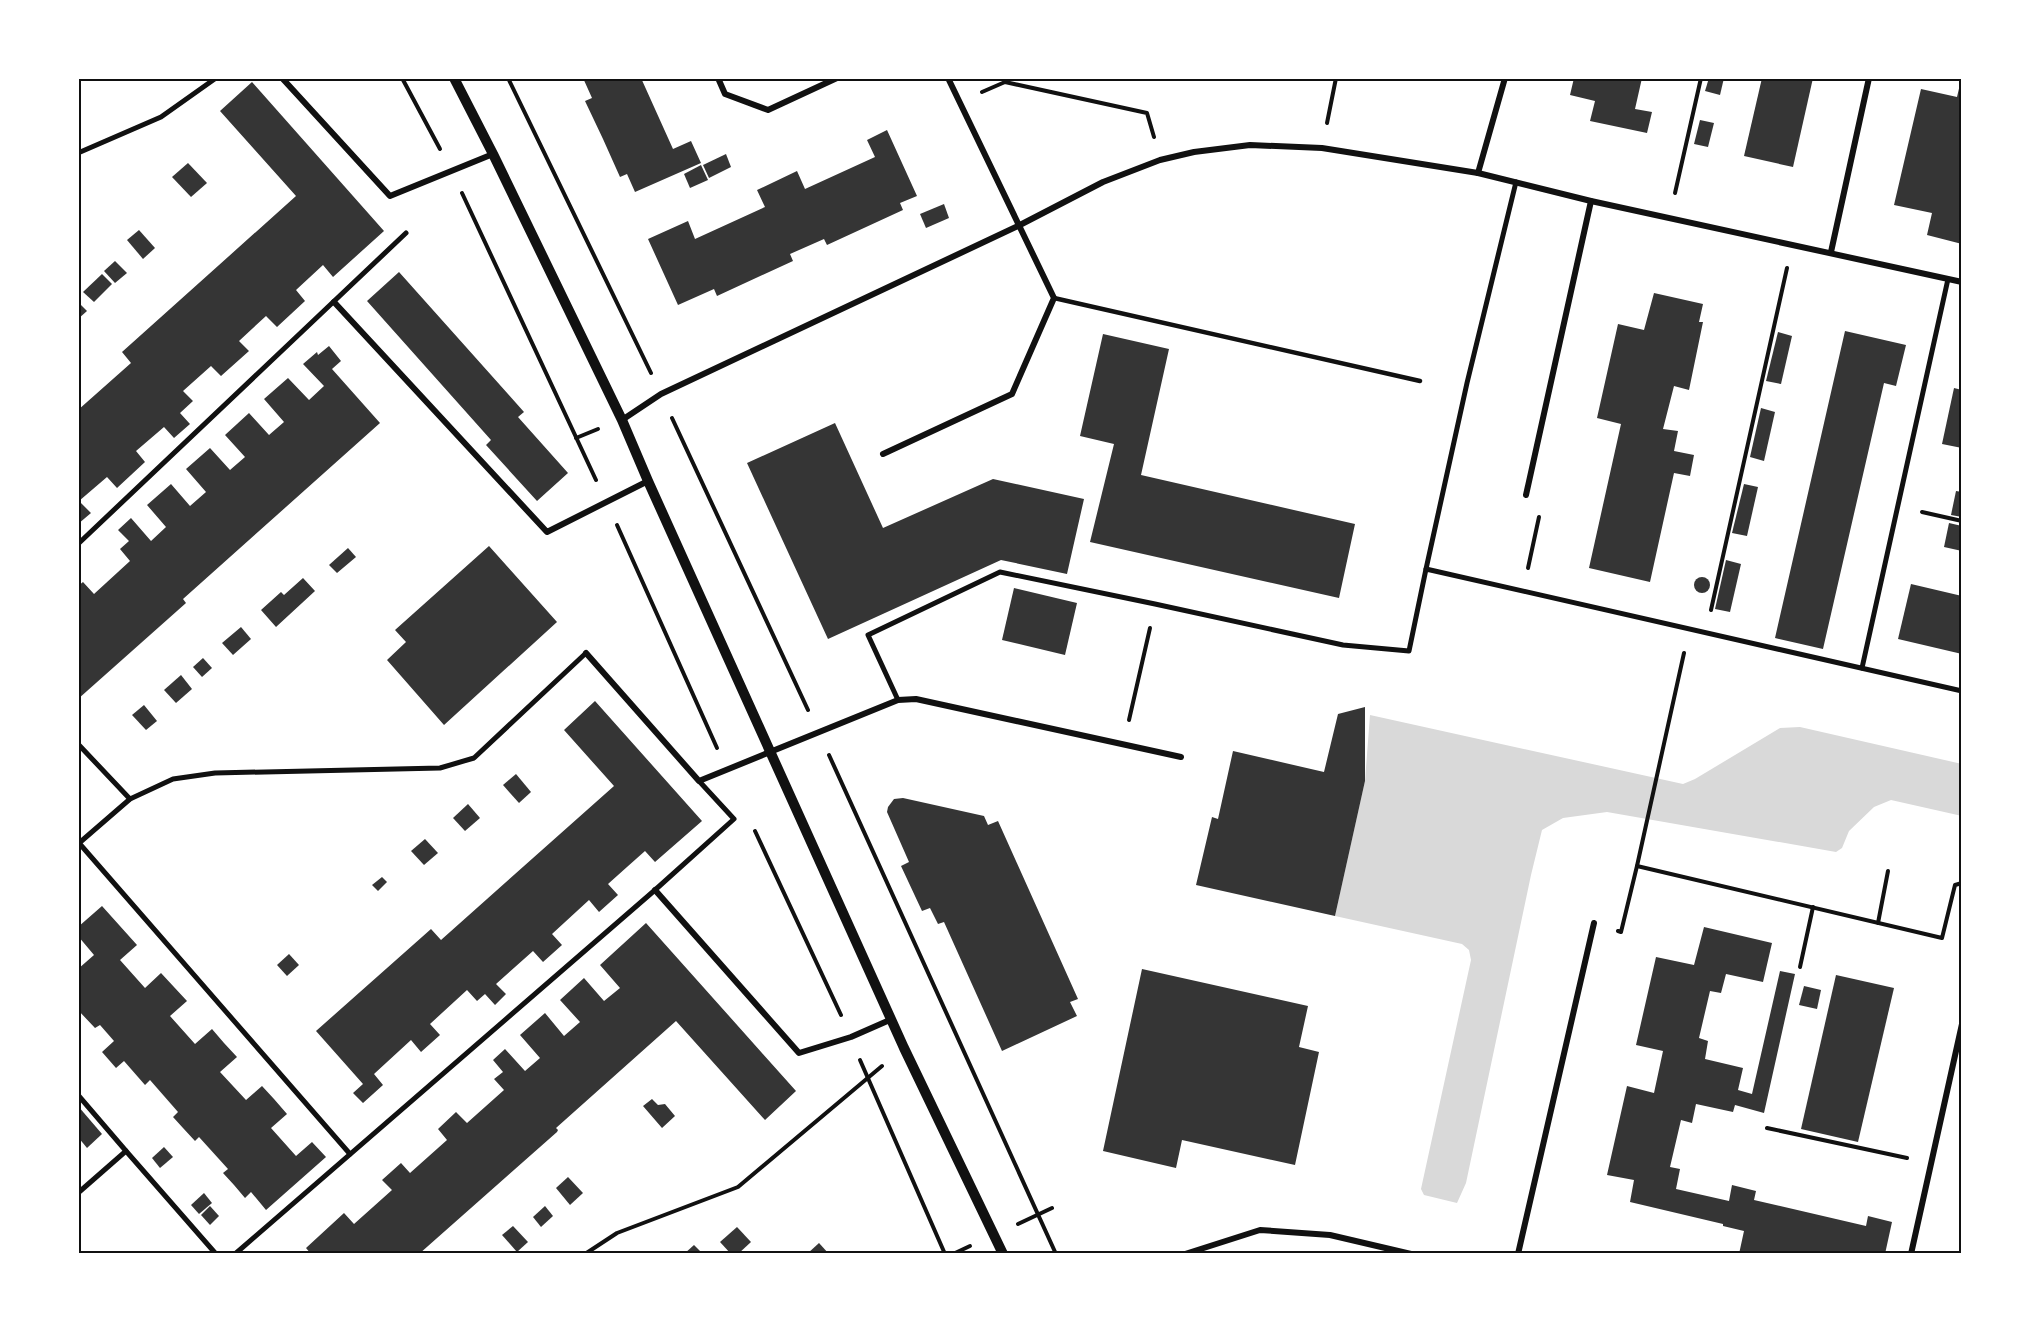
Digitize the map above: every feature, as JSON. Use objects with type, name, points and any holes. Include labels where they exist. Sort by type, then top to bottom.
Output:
[{"type":"street","points":[[78,153],[161,117],[216,78]]},
{"type":"street","points":[[282,78],[390,196],[493,154]]},
{"type":"street","points":[[454,78],[622,420],[904,1048],[1003,1254]]},
{"type":"street","points":[[718,78],[725,94],[768,110],[837,78]]},
{"type":"street","points":[[883,454],[1012,394],[1054,298],[948,78]]},
{"type":"street","points":[[1479,173],[1505,78]]},
{"type":"street","points":[[1831,252],[1869,78]]},
{"type":"street","points":[[622,420],[661,394],[1018,226],[1103,182],[1160,160],[1194,152],[1250,144],[1322,147],[1479,173],[1590,201],[1962,282]]},
{"type":"street","points":[[898,700],[868,635],[1000,572],[1155,603],[1343,645],[1409,651],[1467,382],[1516,182]]},
{"type":"street","points":[[1527,495],[1590,201]]},
{"type":"street","points":[[78,544],[406,233]]},
{"type":"street","points":[[1862,668],[1948,279]]},
{"type":"street","points":[[334,302],[547,532],[648,481]]},
{"type":"street","points":[[1426,569],[1962,691]]},
{"type":"street","points":[[235,1254],[655,890],[734,819],[586,653],[474,758],[440,768],[215,773],[173,778],[130,799],[78,843],[350,1154]]},
{"type":"street","points":[[699,781],[898,700],[916,699],[1181,758]]},
{"type":"street","points":[[78,744],[130,799]]},
{"type":"street","points":[[655,890],[798,1053],[851,1037],[892,1018]]},
{"type":"street","points":[[1518,1254],[1594,924]]},
{"type":"street","points":[[1911,1254],[1962,1024]]},
{"type":"street","points":[[78,1095],[216,1254]]},
{"type":"street","points":[[78,1192],[126,1151]]},
{"type":"street","points":[[1185,1254],[1260,1230],[1330,1235],[1412,1254]]},
{"type":"lane","points":[[1054,298],[1420,381]]},
{"type":"path","points":[[402,78],[452,171],[607,502],[727,770]]},
{"type":"path","points":[[508,78],[661,394],[819,733],[1056,1254]]},
{"type":"path","points":[[1322,147],[1336,78]]},
{"type":"path","points":[[1669,218],[1701,78]]},
{"type":"path","points":[[959,102],[1005,82],[1148,113],[1160,160]]},
{"type":"path","points":[[1706,632],[1792,244]]},
{"type":"path","points":[[1523,591],[1541,510],[1527,495]]},
{"type":"path","points":[[1898,506],[1962,521]]},
{"type":"path","points":[[1123,745],[1155,603]]},
{"type":"path","points":[[1594,924],[1621,932],[1689,629]]},
{"type":"path","points":[[752,823],[851,1037],[867,1079],[945,1254]]},
{"type":"path","points":[[1637,866],[1942,938],[1955,885],[1962,883]]},
{"type":"path","points":[[1878,923],[1888,871]]},
{"type":"path","points":[[1800,967],[1813,907]]},
{"type":"path","points":[[585,1254],[617,1233],[738,1187],[904,1048]]},
{"type":"path","points":[[1767,1128],[1931,1163]]},
{"type":"shaded area","points":[[1370,715],[1683,784],[1780,728],[1800,727],[1962,764],[1962,816],[1891,800],[1874,807],[1849,831],[1842,848],[1836,852],[1607,812],[1563,818],[1542,830],[1466,1183],[1457,1203],[1424,1195],[1421,1189],[1471,960],[1469,950],[1462,944],[1335,916],[1365,781]]},
{"type":"building","points":[[583,78],[641,78],[673,149],[691,141],[701,163],[635,192],[627,174],[620,177],[585,101],[592,98]]},
{"type":"building","points":[[1574,78],[1642,78],[1635,109],[1652,112],[1647,133],[1590,121],[1595,101],[1570,95]]},
{"type":"building","points":[[1709,78],[1724,78],[1720,95],[1705,91]]},
{"type":"building","points":[[1762,78],[1813,78],[1793,167],[1744,156]]},
{"type":"building","points":[[1961,80],[1962,244],[1927,235],[1932,213],[1894,205],[1921,89],[1957,97]]},
{"type":"building","points":[[252,82],[384,231],[333,277],[323,265],[296,290],[305,301],[277,327],[266,316],[239,341],[249,351],[221,376],[211,366],[183,391],[193,401],[180,413],[190,424],[174,438],[164,427],[136,451],[145,462],[117,488],[107,477],[79,501],[91,513],[78,524],[78,410],[131,363],[122,352],[296,196],[220,111]]},
{"type":"building","points":[[1700,120],[1714,123],[1708,147],[1694,144]]},
{"type":"building","points":[[887,130],[917,196],[900,203],[903,210],[827,245],[824,239],[790,254],[793,261],[717,296],[714,289],[678,305],[648,239],[688,221],[695,239],[765,207],[757,190],[797,171],[805,189],[875,157],[867,140]]},
{"type":"building","points":[[726,154],[731,167],[709,178],[703,165]]},
{"type":"building","points":[[188,163],[207,183],[191,197],[172,177]]},
{"type":"building","points":[[701,165],[708,180],[690,188],[684,174]]},
{"type":"building","points":[[944,204],[949,218],[926,228],[920,214]]},
{"type":"building","points":[[139,230],[155,248],[143,259],[127,240]]},
{"type":"building","points":[[115,261],[127,273],[115,283],[104,271]]},
{"type":"building","points":[[399,272],[524,412],[518,417],[568,473],[537,501],[486,445],[491,440],[367,301]]},
{"type":"building","points":[[102,274],[112,284],[94,302],[83,292]]},
{"type":"building","points":[[1654,293],[1703,304],[1699,322],[1703,322],[1689,390],[1674,386],[1663,429],[1678,431],[1674,451],[1694,455],[1690,476],[1674,473],[1650,582],[1589,568],[1621,424],[1597,418],[1618,324],[1644,330]]},
{"type":"building","points":[[78,302],[87,311],[78,319]]},
{"type":"building","points":[[1845,331],[1906,345],[1896,386],[1884,383],[1823,649],[1775,638]]},
{"type":"building","points":[[1778,332],[1792,336],[1781,384],[1766,381]]},
{"type":"building","points":[[1103,334],[1169,349],[1141,475],[1355,524],[1339,598],[1090,542],[1114,444],[1080,436]]},
{"type":"building","points":[[329,346],[341,361],[332,369],[380,423],[183,599],[186,603],[78,699],[78,586],[83,582],[94,594],[130,561],[120,549],[129,541],[118,530],[131,518],[151,541],[166,527],[147,505],[171,484],[190,506],[206,492],[186,469],[210,448],[230,470],[245,457],[225,435],[249,413],[269,435],[284,422],[264,399],[288,378],[309,400],[324,386],[303,364],[317,352],[318,355]]},
{"type":"building","points":[[1954,388],[1962,390],[1962,448],[1942,444]]},
{"type":"building","points":[[1761,408],[1775,412],[1764,461],[1750,457]]},
{"type":"building","points":[[835,423],[883,528],[993,479],[1084,499],[1067,574],[1001,560],[828,639],[747,463]]},
{"type":"building","points":[[1744,484],[1758,487],[1747,536],[1732,533]]},
{"type":"building","points":[[1956,491],[1962,492],[1962,517],[1951,515]]},
{"type":"building","points":[[1949,523],[1962,526],[1962,551],[1944,547]]},
{"type":"building","points":[[489,546],[557,622],[444,725],[387,660],[406,642],[395,630]]},
{"type":"building","points":[[348,548],[356,557],[337,573],[329,565]]},
{"type":"building","points":[[1726,560],[1741,564],[1730,612],[1715,609]]},
{"type":"building","points":[[1702,577],[1710,585],[1702,593],[1694,585]]},
{"type":"building","points":[[303,578],[315,591],[276,627],[261,610],[281,592],[284,595]]},
{"type":"building","points":[[1911,584],[1962,596],[1962,654],[1898,639]]},
{"type":"building","points":[[1014,588],[1077,603],[1065,655],[1002,640]]},
{"type":"building","points":[[241,627],[251,639],[233,655],[222,643]]},
{"type":"building","points":[[203,658],[212,668],[202,677],[193,667]]},
{"type":"building","points":[[181,675],[192,689],[176,703],[164,690]]},
{"type":"building","points":[[595,701],[702,821],[655,862],[645,851],[608,884],[618,895],[599,912],[589,900],[552,934],[562,945],[543,962],[533,951],[496,984],[506,994],[495,1005],[485,994],[477,1001],[467,990],[430,1024],[440,1035],[421,1052],[411,1040],[374,1074],[383,1085],[363,1103],[353,1093],[363,1084],[316,1031],[431,929],[441,940],[614,786],[564,730]]},
{"type":"building","points":[[144,705],[157,721],[146,730],[132,715]]},
{"type":"building","points":[[1365,707],[1365,781],[1335,916],[1196,885],[1212,817],[1218,819],[1233,751],[1324,772],[1338,714]]},
{"type":"building","points":[[516,774],[531,792],[519,803],[503,785]]},
{"type":"building","points":[[903,798],[984,816],[988,825],[998,821],[1078,999],[1070,1002],[1077,1016],[1002,1051],[944,922],[938,924],[930,908],[922,911],[901,866],[909,862],[887,812],[894,799]]},
{"type":"building","points":[[468,804],[480,818],[465,831],[453,818]]},
{"type":"building","points":[[425,839],[438,853],[424,865],[411,851]]},
{"type":"building","points":[[382,877],[387,882],[378,891],[372,885]]},
{"type":"building","points":[[102,906],[137,945],[120,960],[145,988],[161,973],[187,1001],[170,1016],[195,1044],[212,1029],[237,1057],[220,1072],[246,1100],[262,1086],[274,1099],[287,1114],[271,1128],[296,1156],[312,1142],[326,1157],[266,1210],[251,1192],[245,1198],[223,1173],[228,1169],[199,1137],[195,1141],[173,1117],[178,1112],[150,1080],[145,1085],[124,1061],[116,1068],[102,1052],[114,1041],[100,1025],[95,1028],[78,1010],[78,969],[94,955],[78,936],[78,927]]},
{"type":"building","points":[[646,923],[796,1091],[765,1120],[676,1021],[556,1128],[557,1132],[419,1254],[311,1254],[306,1248],[344,1213],[354,1224],[392,1190],[382,1180],[401,1163],[410,1173],[447,1140],[438,1129],[456,1112],[467,1123],[504,1090],[494,1079],[503,1072],[493,1060],[505,1049],[525,1071],[540,1058],[520,1035],[545,1013],[564,1036],[580,1022],[560,1000],[584,978],[604,1001],[620,988],[600,965]]},
{"type":"building","points":[[1704,927],[1772,943],[1763,982],[1726,974],[1721,993],[1710,991],[1699,1038],[1708,1041],[1705,1059],[1743,1068],[1738,1090],[1752,1094],[1780,971],[1795,974],[1764,1113],[1735,1105],[1733,1112],[1696,1104],[1692,1123],[1681,1120],[1670,1167],[1680,1169],[1676,1189],[1729,1201],[1732,1185],[1756,1191],[1754,1200],[1866,1226],[1868,1216],[1892,1222],[1885,1254],[1739,1254],[1744,1231],[1630,1202],[1634,1180],[1607,1175],[1627,1086],[1654,1093],[1663,1051],[1636,1045],[1656,957],[1694,965]]},
{"type":"building","points":[[289,954],[299,965],[287,976],[277,965]]},
{"type":"building","points":[[1142,969],[1308,1006],[1299,1047],[1319,1052],[1295,1165],[1182,1140],[1176,1168],[1103,1151]]},
{"type":"building","points":[[1836,975],[1894,988],[1858,1142],[1801,1129]]},
{"type":"building","points":[[1804,986],[1821,990],[1817,1009],[1799,1005]]},
{"type":"building","points":[[652,1099],[658,1105],[665,1104],[675,1116],[662,1128],[643,1106]]},
{"type":"building","points":[[78,1106],[102,1134],[87,1148],[78,1137]]},
{"type":"building","points":[[164,1147],[173,1157],[160,1168],[152,1158]]},
{"type":"building","points":[[568,1177],[583,1193],[570,1205],[556,1188]]},
{"type":"building","points":[[204,1193],[212,1203],[199,1214],[191,1205]]},
{"type":"building","points":[[210,1206],[219,1216],[210,1225],[201,1215]]},
{"type":"building","points":[[545,1206],[553,1216],[541,1227],[533,1217]]},
{"type":"building","points":[[513,1226],[528,1242],[517,1252],[502,1235]]},
{"type":"building","points":[[737,1227],[751,1242],[738,1254],[731,1254],[720,1242]]},
{"type":"building","points":[[819,1243],[829,1254],[807,1254]]},
{"type":"building","points":[[694,1245],[703,1254],[684,1254]]}]
